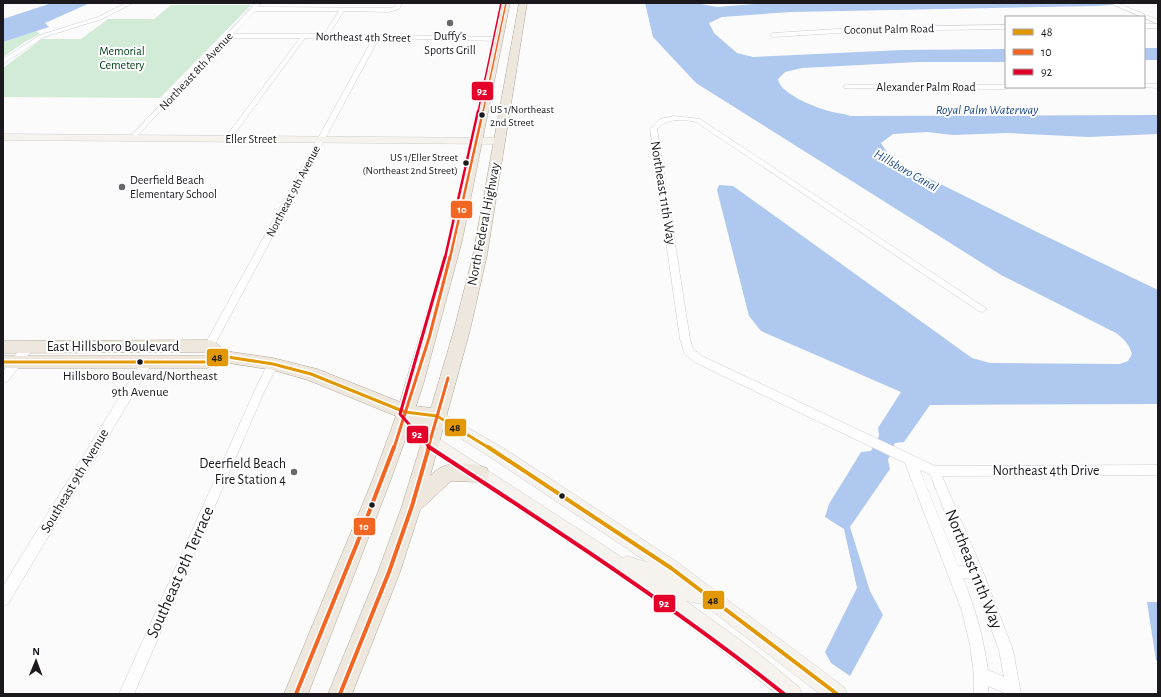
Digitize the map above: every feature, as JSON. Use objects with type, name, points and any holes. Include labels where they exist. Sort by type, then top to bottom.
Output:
[{"type":"main road","name":"North Federal Highway","points":[[340,694],[389,572],[412,506],[462,330],[478,262],[500,141],[521,16],[521,3]]},
{"type":"main road","name":"North Federal Highway","points":[[296,694],[376,493],[415,385],[452,254],[505,5]]},
{"type":"main road","points":[[505,5],[515,10],[521,16]]},
{"type":"main road","points":[[494,56],[501,64],[512,66]]},
{"type":"main road","name":"Eller Street","points":[[3,137],[500,141]]},
{"type":"main road","name":"East Hillsboro Boulevard","points":[[3,347],[215,351],[311,374],[346,386],[405,412],[437,416],[499,454],[671,568],[837,694]]},
{"type":"main road","name":"East Hillsboro Boulevard","points":[[10,362],[207,362],[215,351]]},
{"type":"main road","name":"East Hillsboro Boulevard","points":[[405,412],[430,442],[654,589],[751,660],[792,694]]},
{"type":"main road","points":[[412,506],[445,474],[453,472],[480,474]]},
{"type":"main road","points":[[608,558],[642,571],[664,572],[671,568]]},
{"type":"main road","points":[[654,589],[669,587],[711,598]]},
{"type":"street","points":[[3,62],[42,36],[100,18],[130,3]]},
{"type":"street","name":"Northeast 8th Avenue","points":[[132,138],[259,3]]},
{"type":"street","points":[[1113,3],[1144,16]]},
{"type":"street","points":[[254,9],[389,10],[398,6]]},
{"type":"street","points":[[325,36],[342,10]]},
{"type":"street","points":[[1145,16],[1158,22]]},
{"type":"street","points":[[1145,26],[1158,26]]},
{"type":"street","name":"Coconut Palm Road","points":[[772,36],[870,29],[1005,27]]},
{"type":"street","name":"Northeast 4th Street","points":[[229,36],[377,36],[498,40]]},
{"type":"street","name":"Northeast 9th Avenue","points":[[215,351],[321,139],[377,36]]},
{"type":"street","points":[[228,139],[303,37]]},
{"type":"street","points":[[1145,86],[1158,86]]},
{"type":"street","name":"Alexander Palm Road","points":[[846,87],[1005,87]]},
{"type":"street","name":"Northeast 11th Way","points":[[982,309],[698,120],[679,117],[659,122],[653,129],[685,339],[689,351],[698,359],[934,471],[976,572],[1006,650],[1013,692]]},
{"type":"street","points":[[3,379],[10,362],[28,347]]},
{"type":"street","name":"Southeast 9th Avenue","points":[[3,599],[147,362]]},
{"type":"street","name":"Southeast 9th Terrace","points":[[126,694],[273,364]]},
{"type":"street","name":"Northeast 11th Way","points":[[910,460],[969,611],[977,645],[981,675],[981,694]]},
{"type":"street","name":"Northeast 4th Drive","points":[[934,471],[1158,470]]},
{"type":"street","points":[[953,572],[976,572]]},
{"type":"street","points":[[981,675],[1013,692]]},
{"type":"green space","name":"Memorial Cemetery","points":[[171,5],[251,5],[160,98],[3,97],[3,68],[42,39],[81,39],[108,19],[154,19]]},
{"type":"green space","points":[[36,31],[40,34],[23,43],[3,57],[3,42]]},
{"type":"water","points":[[52,3],[90,3],[45,23],[49,27],[3,42],[3,19]]},
{"type":"water","name":"Hillsboro Canal","points":[[645,3],[696,3],[717,7],[768,3],[1133,3],[1098,6],[791,12],[722,17],[709,23],[714,33],[737,53],[753,57],[902,50],[1005,49],[1005,62],[918,62],[802,68],[785,72],[778,79],[780,84],[785,89],[799,99],[831,112],[850,116],[1158,115],[1158,134],[1088,137],[1008,133],[953,135],[927,132],[893,134],[881,143],[892,160],[1158,290],[1158,404],[930,405],[904,442],[895,443],[888,460],[890,469],[850,527],[870,591],[883,615],[850,676],[831,663],[825,652],[857,588],[844,529],[825,517],[829,504],[861,452],[871,451],[879,436],[878,428],[901,392],[761,331],[749,316],[717,190],[719,185],[733,186],[972,358],[990,363],[1120,364],[1128,361],[1132,354],[1126,342],[1116,333],[1001,275],[696,83],[653,37]]},
{"type":"water","points":[[1145,48],[1158,48],[1158,60],[1145,60]]},
{"type":"water","points":[[1147,602],[1158,602],[1158,662],[1156,660]]},
{"type":"transit line","name":"92","points":[[501,3],[450,240],[400,414],[427,446],[564,535],[654,596],[698,627],[784,694]]},
{"type":"transit line","name":"10","points":[[296,694],[374,502],[415,385],[454,243],[506,3]]},
{"type":"transit line","name":"48","points":[[3,362],[207,362],[221,356],[273,364],[311,374],[405,412],[437,416],[499,454],[671,568],[837,694]]},
{"type":"transit line","name":"10","points":[[340,694],[389,572],[412,506],[448,378]]},
{"type":"place","name":"Duffy's Sports Grill","points":[[450,23]]},
{"type":"place","name":"US 1/Northeast 2nd Street","points":[[482,115]]},
{"type":"place","name":"US 1/Eller Street (Northeast 2nd Street)","points":[[466,163]]},
{"type":"place","name":"Deerfield Beach Elementary School","points":[[122,187]]},
{"type":"place","name":"Hillsboro Boulevard/Northeast 9th Avenue","points":[[140,362]]},
{"type":"place","name":"Deerfield Beach Fire Station 4","points":[[294,472]]},
{"type":"water label","name":"Royal Palm Waterway","points":[[987,110]]}]
